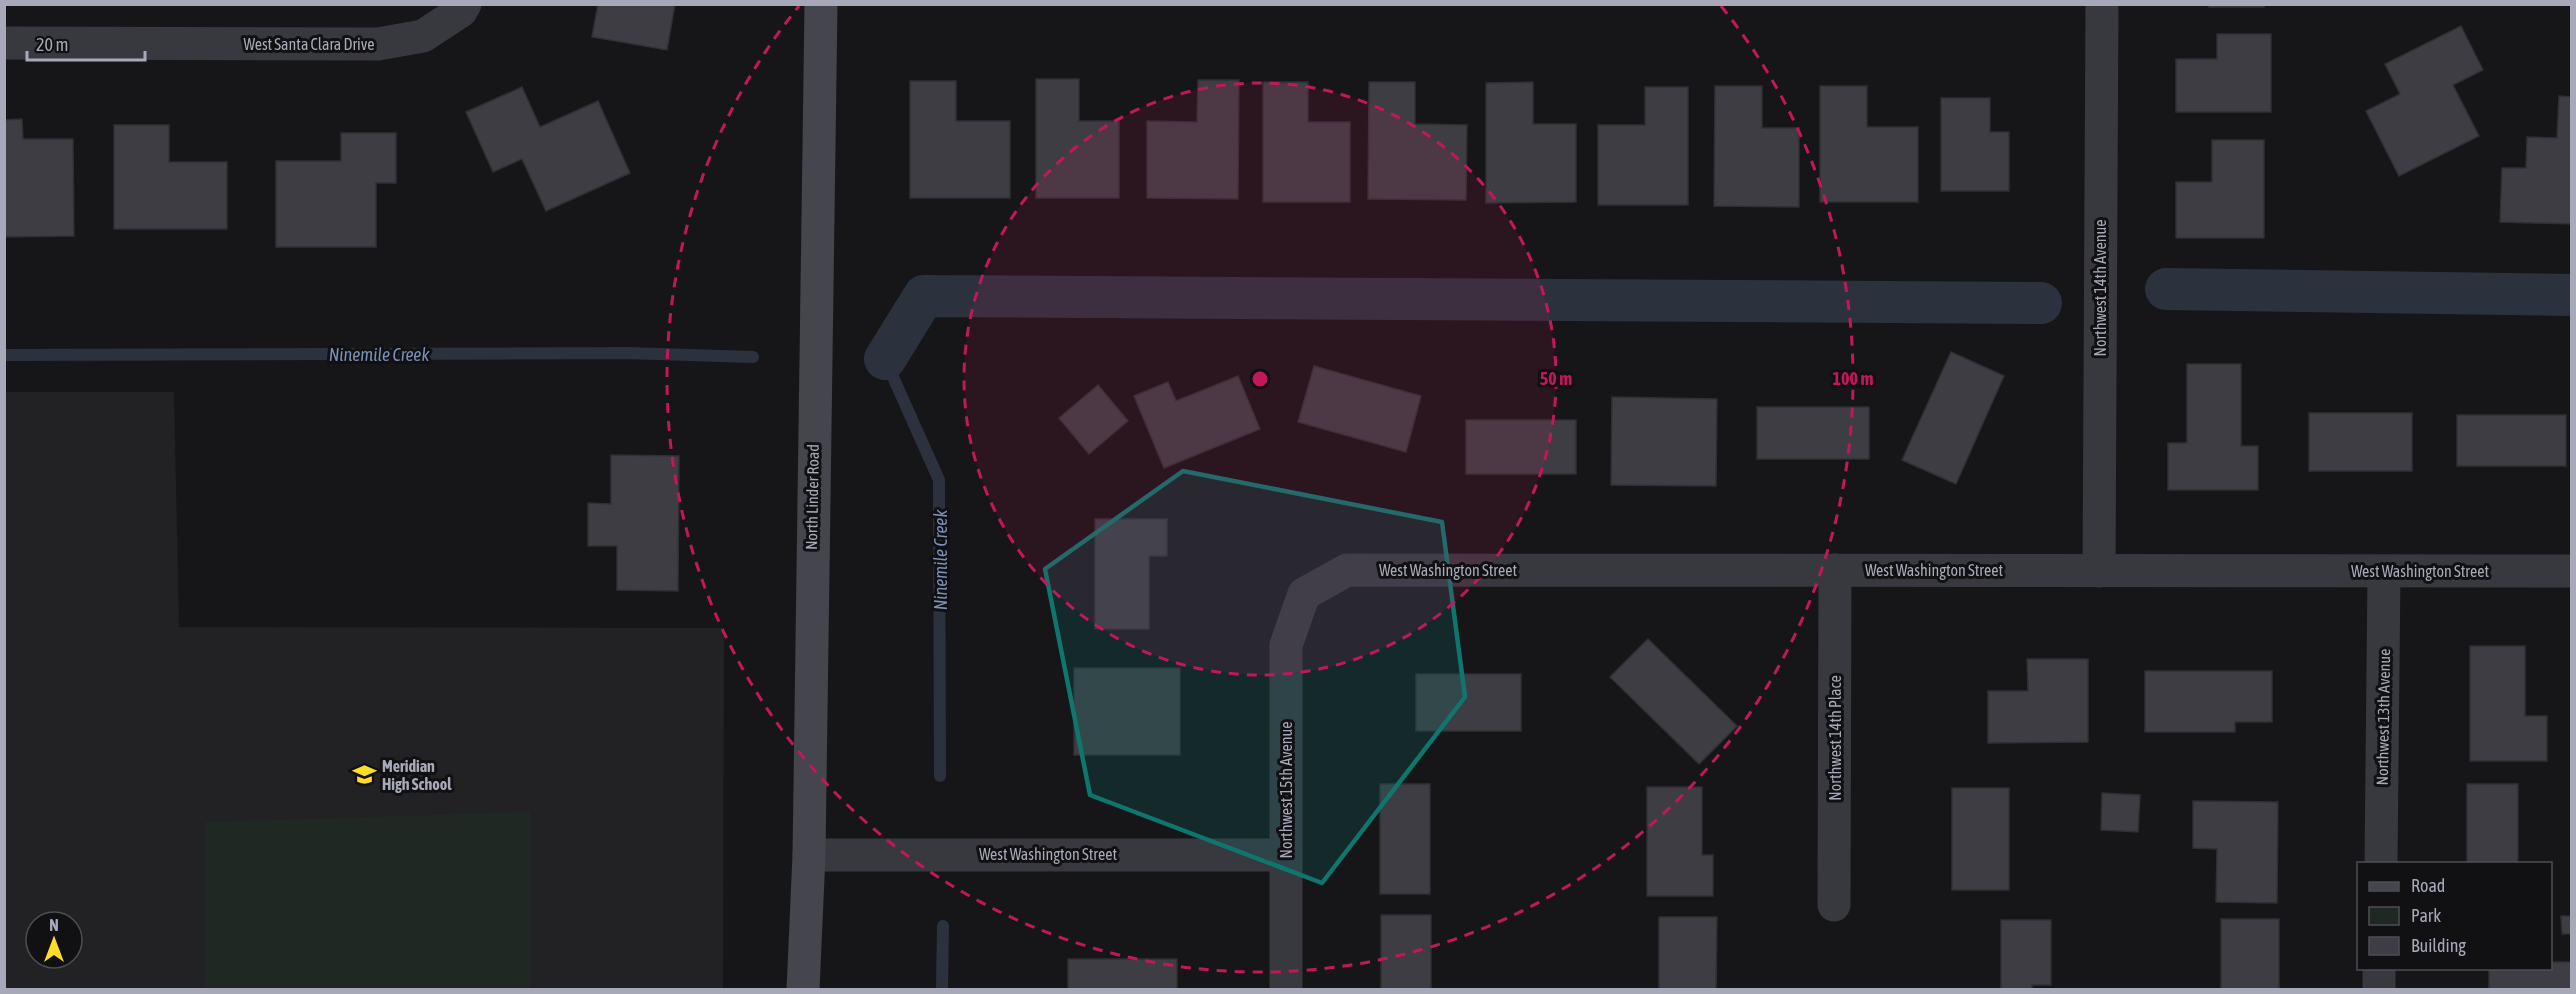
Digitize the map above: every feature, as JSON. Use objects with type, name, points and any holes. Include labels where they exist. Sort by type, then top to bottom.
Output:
[{"type":"main road","name":"North Linder Road","points":[[803,990],[809,855],[820,4]]},
{"type":"street","name":"Northwest 14th Avenue","points":[[2099,571],[2102,4]]},
{"type":"street","name":"West Santa Clara Drive","points":[[4,43],[378,44],[423,36],[463,8]]},
{"type":"street","name":"West Washington Street","points":[[1304,594],[1347,570],[2571,571]]},
{"type":"street","name":"Northwest 14th Place","points":[[1834,905],[1835,570]]},
{"type":"street","name":"Northwest 13th Avenue","points":[[2381,862],[2384,571]]},
{"type":"street","name":"Northwest 15th Avenue","points":[[1286,990],[1286,645],[1304,594]]},
{"type":"street","name":"West Washington Street","points":[[809,855],[1286,855]]},
{"type":"street","points":[[2379,970],[2379,990]]},
{"type":"highlighted area","points":[[1183,471],[1442,522],[1465,697],[1322,883],[1090,795],[1045,569]]},
{"type":"shaded area","name":"Meridian High School","points":[[5,392],[174,392],[179,627],[724,628],[723,989],[5,990]]},
{"type":"green space","points":[[530,812],[530,989],[205,989],[205,822]]},
{"type":"building","points":[[598,4],[675,4],[667,50],[592,37]]},
{"type":"building","points":[[2209,4],[2264,4],[2264,7],[2209,7]]},
{"type":"building","points":[[2461,26],[2483,70],[2453,85],[2479,136],[2399,176],[2366,111],[2400,94],[2385,64]]},
{"type":"building","points":[[2217,34],[2271,34],[2271,112],[2176,112],[2176,59],[2217,59]]},
{"type":"building","points":[[1036,79],[1079,79],[1079,121],[1119,121],[1119,198],[1036,198]]},
{"type":"building","points":[[1198,80],[1239,80],[1238,199],[1147,198],[1147,121],[1197,122]]},
{"type":"building","points":[[910,81],[956,81],[956,121],[1010,121],[1010,198],[910,198]]},
{"type":"building","points":[[1263,82],[1308,82],[1308,122],[1350,122],[1350,202],[1263,202]]},
{"type":"building","points":[[1369,82],[1415,82],[1415,124],[1467,125],[1466,200],[1368,199]]},
{"type":"building","points":[[1533,82],[1533,124],[1576,124],[1576,202],[1486,203],[1486,83]]},
{"type":"building","points":[[1715,86],[1762,86],[1762,128],[1799,128],[1799,207],[1714,206]]},
{"type":"building","points":[[1820,86],[1867,86],[1867,127],[1918,127],[1918,202],[1820,202]]},
{"type":"building","points":[[522,87],[540,127],[598,101],[630,173],[546,211],[522,159],[493,172],[466,112]]},
{"type":"building","points":[[1645,87],[1688,87],[1688,205],[1598,205],[1598,125],[1645,125]]},
{"type":"building","points":[[2559,96],[2572,97],[2572,224],[2500,222],[2502,168],[2526,168],[2527,137],[2557,138]]},
{"type":"building","points":[[1941,98],[1990,98],[1990,132],[2009,132],[2009,191],[1941,191]]},
{"type":"building","points":[[22,119],[23,139],[73,139],[74,236],[4,237],[4,120]]},
{"type":"building","points":[[114,125],[169,125],[169,162],[227,162],[227,229],[114,229]]},
{"type":"building","points":[[341,133],[396,133],[396,183],[376,183],[376,247],[276,247],[276,161],[341,161]]},
{"type":"building","points":[[2212,140],[2264,140],[2264,238],[2176,238],[2176,182],[2212,182]]},
{"type":"building","points":[[1951,352],[2004,376],[1956,484],[1902,460]]},
{"type":"building","points":[[2187,364],[2241,364],[2241,446],[2258,446],[2258,490],[2168,490],[2168,443],[2187,443]]},
{"type":"building","points":[[1314,366],[1421,396],[1406,452],[1298,422]]},
{"type":"building","points":[[1238,376],[1260,429],[1164,468],[1134,396],[1168,382],[1176,401]]},
{"type":"building","points":[[1098,385],[1128,421],[1089,454],[1059,418]]},
{"type":"building","points":[[1612,397],[1717,399],[1716,486],[1611,485]]},
{"type":"building","points":[[1757,407],[1869,407],[1869,459],[1757,459]]},
{"type":"building","points":[[2309,413],[2412,413],[2412,471],[2309,471]]},
{"type":"building","points":[[2457,415],[2566,415],[2566,466],[2457,466]]},
{"type":"building","points":[[1466,420],[1576,420],[1576,474],[1466,474]]},
{"type":"building","points":[[611,455],[679,456],[678,591],[617,590],[617,546],[588,546],[588,503],[611,504]]},
{"type":"building","points":[[1095,519],[1167,519],[1167,556],[1149,556],[1149,629],[1095,629]]},
{"type":"building","points":[[1648,639],[1737,726],[1699,764],[1610,677]]},
{"type":"building","points":[[2470,646],[2525,646],[2525,716],[2547,716],[2547,761],[2470,761]]},
{"type":"building","points":[[2027,659],[2088,659],[2088,742],[1988,743],[1988,691],[2028,691]]},
{"type":"building","points":[[1074,668],[1180,668],[1180,755],[1074,755]]},
{"type":"building","points":[[2145,671],[2272,671],[2272,722],[2235,722],[2235,732],[2145,732]]},
{"type":"building","points":[[1416,674],[1521,674],[1521,731],[1416,731]]},
{"type":"building","points":[[1380,784],[1430,784],[1430,894],[1380,894]]},
{"type":"building","points":[[2467,784],[2518,784],[2518,862],[2467,862]]},
{"type":"building","points":[[1647,787],[1702,787],[1702,855],[1713,855],[1713,896],[1647,896]]},
{"type":"building","points":[[1952,788],[2009,788],[2009,890],[1952,890]]},
{"type":"building","points":[[2102,793],[2140,795],[2138,832],[2101,830]]},
{"type":"building","points":[[2193,801],[2278,802],[2277,903],[2216,902],[2217,849],[2193,848]]},
{"type":"building","points":[[1381,915],[1431,915],[1431,990],[1381,990]]},
{"type":"building","points":[[2561,916],[2572,916],[2572,934],[2562,934]]},
{"type":"building","points":[[1659,917],[1717,917],[1716,990],[1659,990]]},
{"type":"building","points":[[2221,919],[2279,919],[2279,990],[2221,990]]},
{"type":"building","points":[[2001,920],[2051,920],[2051,985],[2032,985],[2032,990],[2001,990]]},
{"type":"building","points":[[1068,959],[1177,959],[1177,990],[1068,990]]},
{"type":"building","points":[[2552,962],[2572,962],[2572,990],[2489,990],[2489,970],[2552,970]]},
{"type":"waterway","points":[[2166,289],[2572,295]]},
{"type":"waterway","points":[[885,359],[924,296],[2041,303]]},
{"type":"waterway","name":"Ninemile Creek","points":[[4,355],[627,353],[753,357]]},
{"type":"waterway","name":"Ninemile Creek","points":[[882,359],[885,359],[939,480],[940,776]]},
{"type":"waterway","name":"Ninemile Creek","points":[[942,990],[943,926]]},
{"type":"place","name":"Meridian High School","points":[[364,775]]}]
